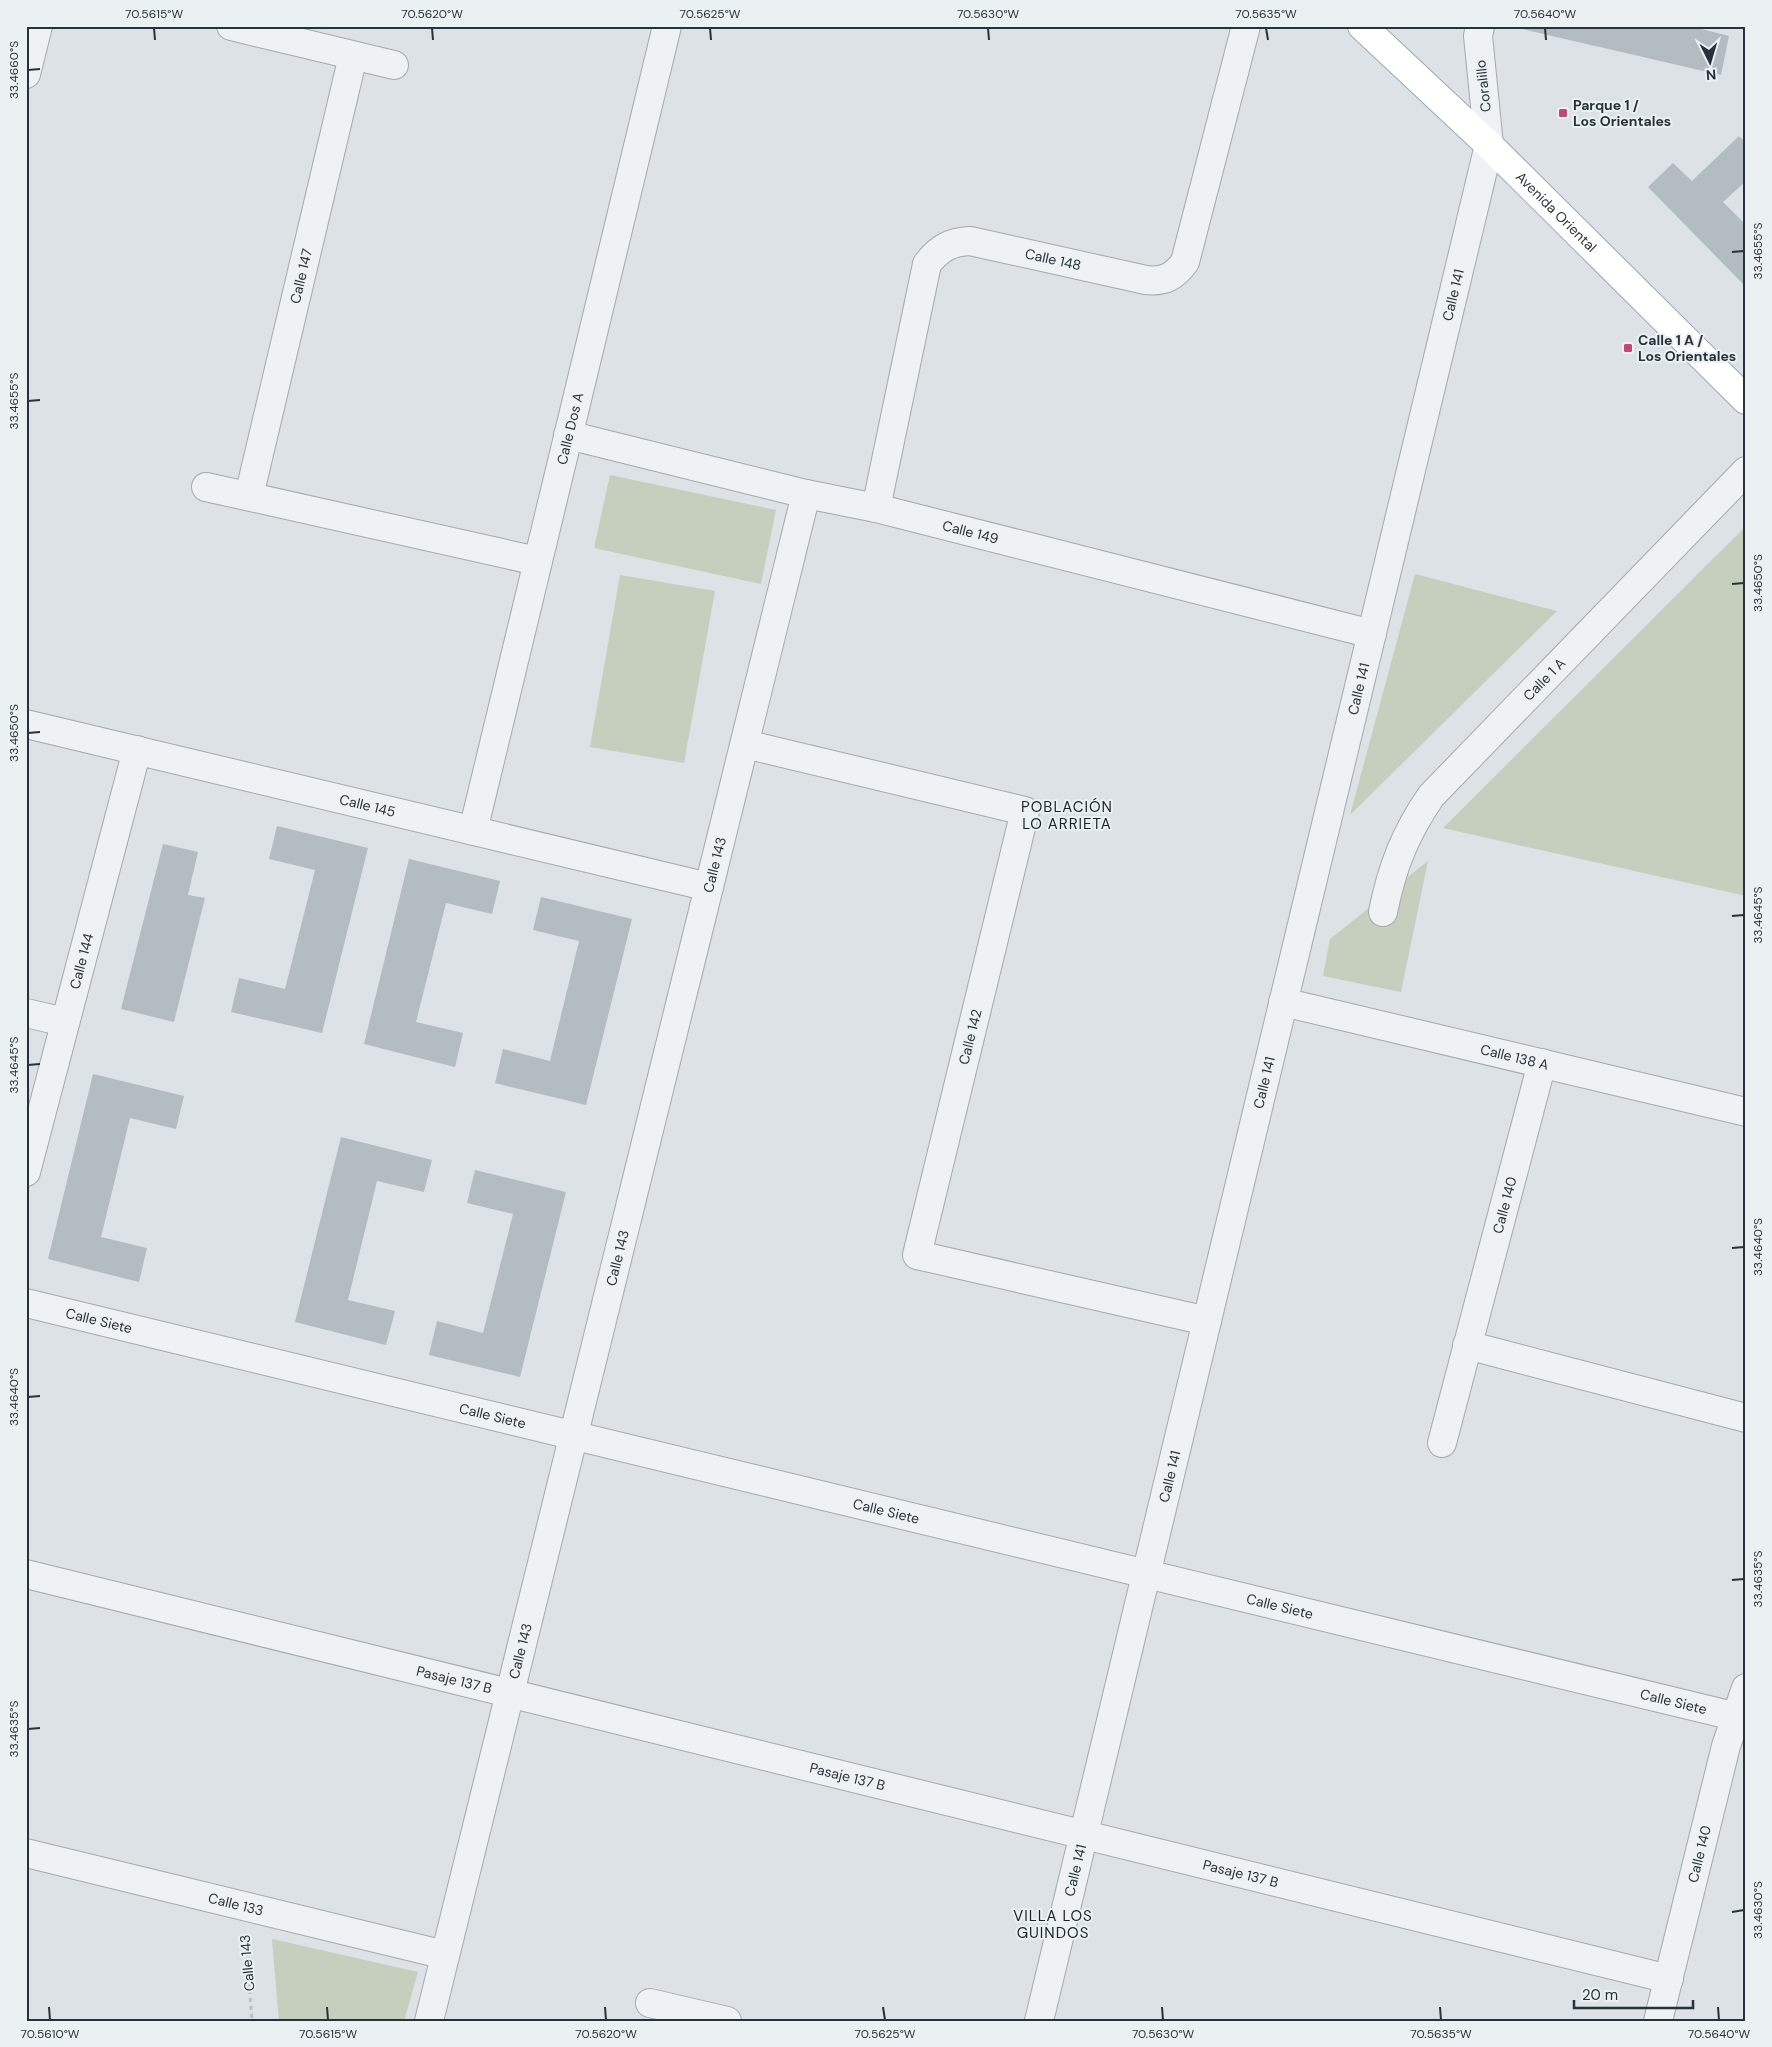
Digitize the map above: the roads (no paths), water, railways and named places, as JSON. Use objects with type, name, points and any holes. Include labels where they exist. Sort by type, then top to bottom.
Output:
[{"type":"main road","name":"Avenida Oriental","points":[[1362,26],[1489,146],[1746,400]]},
{"type":"street","points":[[26,74],[38,26]]},
{"type":"street","points":[[231,26],[394,66]]},
{"type":"street","name":"Calle Dos A","points":[[473,831],[667,26]]},
{"type":"street","name":"Calle 148","points":[[876,508],[927,264],[945,246],[970,241],[1146,280],[1168,279],[1178,272],[1185,262],[1246,26]]},
{"type":"street","name":"Coralillo","points":[[1480,26],[1478,36],[1489,146]]},
{"type":"street","name":"Calle 147","points":[[250,496],[353,56]]},
{"type":"street","name":"Calle 141","points":[[1038,2021],[1489,146]]},
{"type":"street","name":"Calle 149","points":[[568,435],[806,494],[876,508],[1372,634]]},
{"type":"street","name":"Calle 1 A","points":[[1383,912],[1388,884],[1404,840],[1430,796],[1746,471]]},
{"type":"street","points":[[206,487],[537,561]]},
{"type":"street","name":"Calle 143","points":[[429,2021],[806,494]]},
{"type":"street","name":"Calle 145","points":[[26,724],[709,887]]},
{"type":"street","name":"Calle 142","points":[[744,744],[1025,811],[917,1255],[1207,1321]]},
{"type":"street","name":"Calle 144","points":[[26,1172],[137,750]]},
{"type":"street","name":"Calle 138 A","points":[[1283,1002],[1746,1112]]},
{"type":"street","points":[[26,1013],[65,1022]]},
{"type":"street","name":"Calle 140","points":[[1442,1443],[1542,1063]]},
{"type":"street","name":"Calle Siete","points":[[26,1303],[1741,1718]]},
{"type":"street","points":[[1468,1345],[1746,1418]]},
{"type":"street","name":"Pasaje 137 B","points":[[26,1574],[509,1695],[1669,1979]]},
{"type":"street","name":"Calle 140","points":[[1658,2021],[1726,1746],[1741,1718],[1746,1688]]},
{"type":"street","name":"Calle 133","points":[[26,1853],[445,1955]]},
{"type":"street","points":[[650,2003],[727,2021]]},
{"type":"place","name":"Parque 1 / Los Orientales","points":[[1563,113]]},
{"type":"place","name":"Calle 1 A / Los Orientales","points":[[1628,348]]},
{"type":"district","name":"POBLACIÓN LO ARRIETA","points":[[1067,816]]},
{"type":"district","name":"VILLA LOS GUINDOS","points":[[1053,1924]]}]
